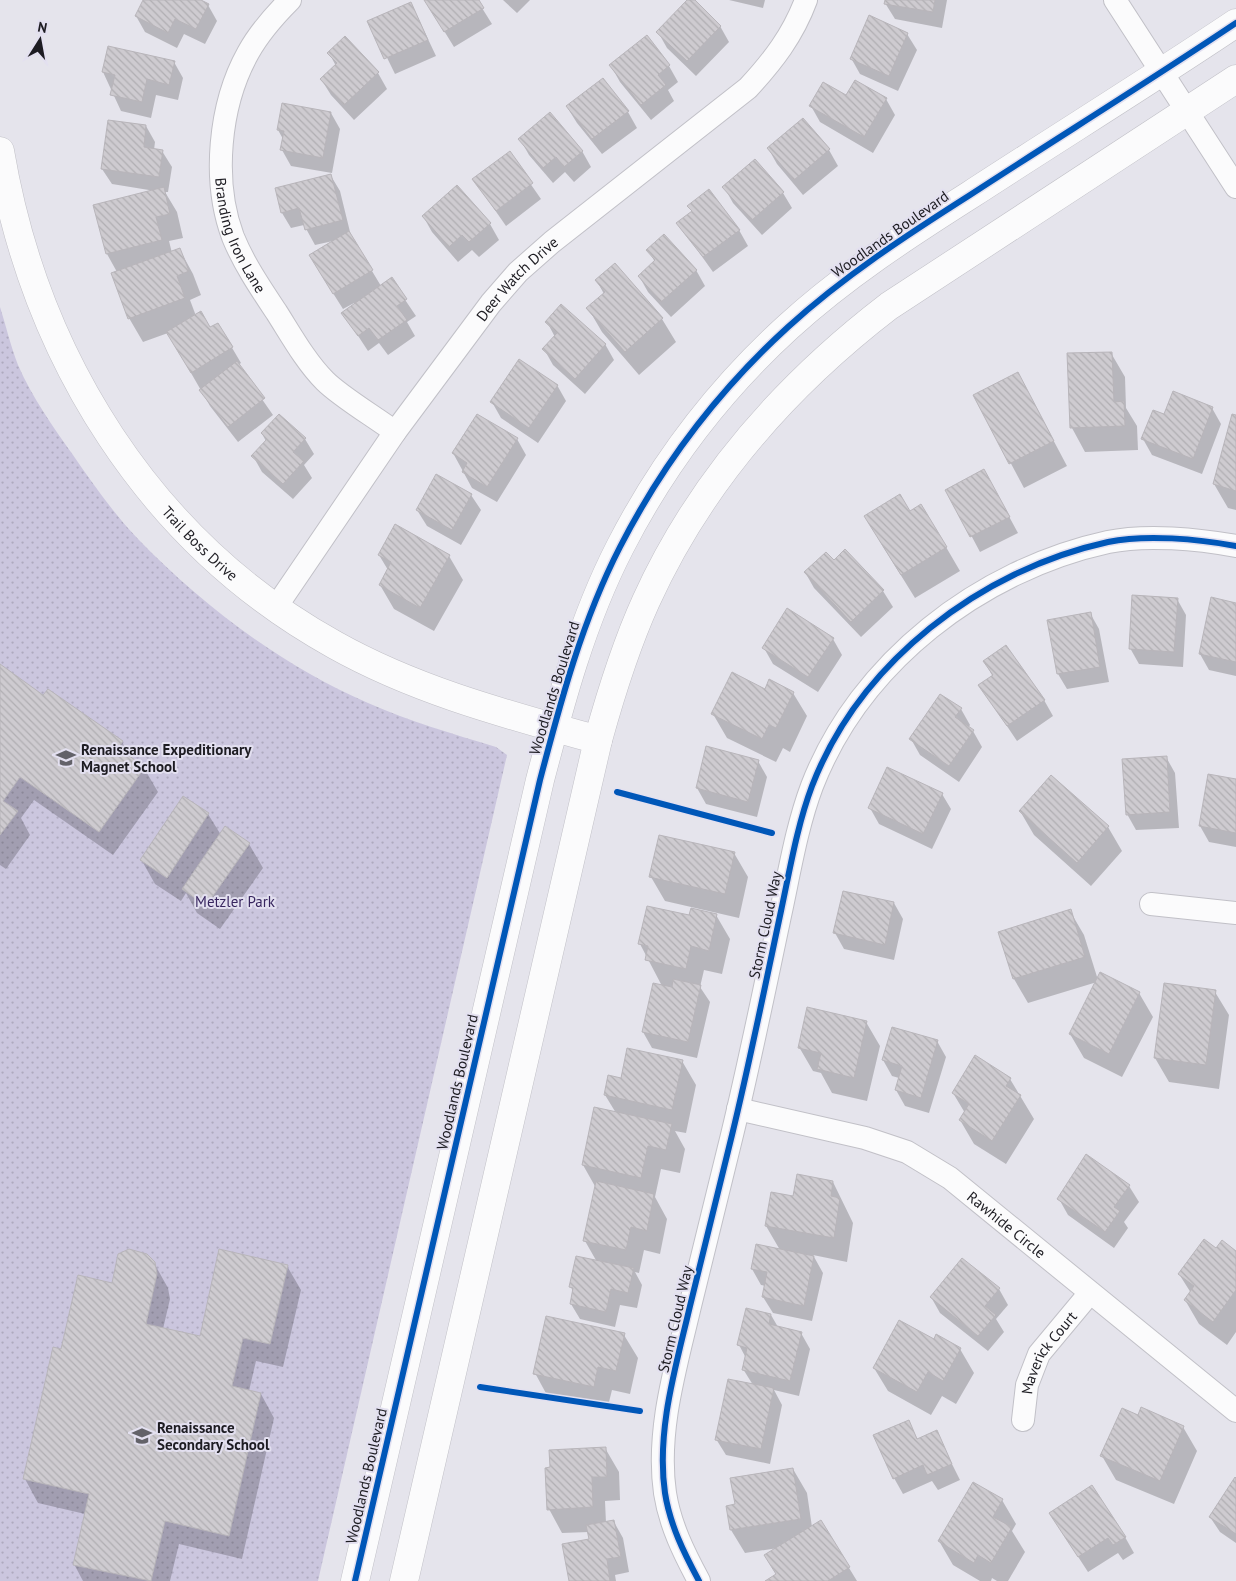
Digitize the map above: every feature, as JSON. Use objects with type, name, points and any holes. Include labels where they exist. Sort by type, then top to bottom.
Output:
[{"type":"street","name":"Branding Iron Lane","points":[[290,0],[271,20],[248,53],[233,85],[224,122],[222,157],[223,198],[233,237],[256,280],[291,335],[325,381],[395,432]]},
{"type":"street","name":"Deer Watch Drive","points":[[276,607],[395,432],[491,302],[518,272],[552,242],[748,88],[775,60],[797,23],[806,0]]},
{"type":"street","points":[[1115,0],[1236,187]]},
{"type":"street","name":"Woodlands Boulevard","points":[[355,1581],[554,728],[582,633],[620,546],[669,464],[702,420],[787,328],[826,294],[1008,170],[1236,23]]},
{"type":"street","points":[[404,1581],[598,740],[631,638],[646,600],[664,566],[707,494],[742,445],[775,407],[841,344],[889,306],[1236,79]]},
{"type":"street","name":"Trail Boss Drive","points":[[0,150],[20,246],[69,366],[99,420],[134,472],[181,526],[229,572],[276,607],[335,645],[402,677],[472,703],[598,740]]},
{"type":"street","name":"Storm Cloud Way","points":[[699,1581],[684,1553],[673,1524],[665,1492],[663,1452],[667,1413],[676,1365],[738,1109],[795,848],[812,788],[834,736],[873,686],[912,642],[960,605],[1016,572],[1061,555],[1112,541],[1163,539],[1213,542],[1236,546]]},
{"type":"street","points":[[1151,904],[1236,913]]},
{"type":"street","name":"Rawhide Circle","points":[[738,1109],[866,1138],[907,1152],[950,1178],[1089,1294],[1236,1411]]},
{"type":"street","name":"Maverick Court","points":[[1023,1420],[1028,1385],[1039,1354],[1089,1294]]},
{"type":"green space","name":"Metzler Park","points":[[0,307],[18,365],[50,423],[96,488],[121,519],[138,539],[189,588],[275,653],[336,688],[399,716],[496,747],[507,755],[318,1581],[0,1581]]},
{"type":"building","points":[[143,0],[201,0],[209,4],[196,29],[175,19],[168,33],[135,16]]},
{"type":"building","points":[[424,0],[479,0],[484,8],[444,32]]},
{"type":"building","points":[[687,0],[695,0],[721,26],[687,61],[656,32]]},
{"type":"building","points":[[885,0],[935,0],[933,12],[884,4]]},
{"type":"building","points":[[411,2],[428,40],[384,59],[367,21]]},
{"type":"building","points":[[869,15],[908,33],[889,76],[850,59]]},
{"type":"building","points":[[647,35],[670,65],[658,75],[666,85],[641,105],[609,65]]},
{"type":"building","points":[[345,36],[379,72],[344,105],[320,79],[337,63],[327,53]]},
{"type":"building","points":[[108,46],[175,61],[169,85],[147,79],[142,102],[110,95],[115,75],[102,72]]},
{"type":"building","points":[[603,78],[629,111],[592,139],[566,106]]},
{"type":"building","points":[[855,80],[887,98],[864,137],[809,106],[823,82],[846,95]]},
{"type":"building","points":[[282,103],[331,112],[323,158],[280,150],[284,131],[277,130]]},
{"type":"building","points":[[550,112],[583,151],[564,167],[556,157],[543,168],[518,139]]},
{"type":"building","points":[[803,118],[830,149],[794,180],[767,148]]},
{"type":"building","points":[[108,120],[146,125],[144,147],[163,150],[159,177],[101,169]]},
{"type":"building","points":[[510,151],[533,183],[496,211],[472,179]]},
{"type":"building","points":[[755,159],[784,192],[752,220],[722,187]]},
{"type":"building","points":[[331,174],[343,220],[305,230],[299,208],[281,213],[275,188]]},
{"type":"building","points":[[457,185],[491,223],[469,242],[462,235],[449,247],[422,216]]},
{"type":"building","points":[[164,187],[170,214],[156,217],[162,240],[106,254],[93,205]]},
{"type":"building","points":[[709,189],[740,230],[703,257],[676,223],[692,211],[687,206]]},
{"type":"building","points":[[349,231],[373,270],[333,294],[309,255]]},
{"type":"building","points":[[664,234],[697,270],[661,302],[638,276],[655,260],[646,250]]},
{"type":"building","points":[[180,248],[189,271],[177,276],[185,298],[128,319],[111,273]]},
{"type":"building","points":[[615,263],[663,318],[625,352],[586,308],[605,292],[595,280]]},
{"type":"building","points":[[392,277],[407,299],[397,306],[407,320],[378,340],[369,328],[358,336],[341,313]]},
{"type":"building","points":[[561,304],[606,344],[575,379],[542,349],[557,333],[545,322]]},
{"type":"building","points":[[201,311],[210,327],[218,323],[233,347],[191,373],[166,332]]},
{"type":"building","points":[[1112,352],[1114,402],[1124,401],[1125,426],[1070,428],[1067,353]]},
{"type":"building","points":[[519,359],[558,385],[529,428],[490,402]]},
{"type":"building","points":[[237,361],[265,398],[228,427],[199,390]]},
{"type":"building","points":[[1018,372],[1054,441],[1009,464],[973,395]]},
{"type":"building","points":[[1173,391],[1213,407],[1193,459],[1141,439],[1153,410],[1164,414]]},
{"type":"building","points":[[279,414],[306,438],[293,452],[304,461],[283,484],[251,456],[267,439],[261,433]]},
{"type":"building","points":[[477,414],[518,438],[487,487],[462,472],[467,463],[452,453]]},
{"type":"building","points":[[1232,414],[1236,415],[1236,491],[1213,484]]},
{"type":"building","points":[[984,469],[1010,517],[970,537],[945,490]]},
{"type":"building","points":[[436,474],[472,494],[452,530],[416,510]]},
{"type":"building","points":[[900,494],[910,511],[921,504],[947,547],[901,575],[864,516]]},
{"type":"building","points":[[395,524],[450,555],[420,608],[379,585],[391,562],[378,555]]},
{"type":"building","points":[[845,549],[884,590],[851,622],[804,572],[826,552],[834,560]]},
{"type":"building","points":[[1132,595],[1178,598],[1174,652],[1129,649]]},
{"type":"building","points":[[1211,597],[1236,603],[1236,662],[1199,654]]},
{"type":"building","points":[[787,608],[834,638],[808,677],[762,648]]},
{"type":"building","points":[[1091,612],[1100,667],[1057,674],[1047,620]]},
{"type":"building","points":[[1006,645],[1045,700],[1007,726],[978,685],[993,675],[983,661]]},
{"type":"building","name":"Renaissance Expeditionary Magnet School","points":[[0,664],[43,695],[48,689],[123,741],[118,748],[145,767],[99,832],[20,777],[3,801],[18,811],[0,835]]},
{"type":"building","points":[[732,672],[765,689],[769,679],[794,692],[776,728],[769,725],[762,739],[711,714]]},
{"type":"building","points":[[940,694],[962,708],[955,717],[974,730],[949,766],[909,739]]},
{"type":"building","points":[[706,746],[759,760],[748,802],[696,788]]},
{"type":"building","points":[[1167,756],[1170,812],[1126,815],[1122,759]]},
{"type":"building","points":[[887,767],[943,793],[923,834],[868,808]]},
{"type":"building","points":[[1208,774],[1236,779],[1236,833],[1199,826]]},
{"type":"building","points":[[1051,775],[1109,826],[1077,863],[1019,811]]},
{"type":"building","points":[[183,796],[209,813],[167,878],[140,860]]},
{"type":"building","points":[[225,826],[250,843],[206,906],[182,889]]},
{"type":"building","points":[[659,835],[735,852],[725,894],[649,877]]},
{"type":"building","points":[[843,891],[894,902],[885,945],[833,933]]},
{"type":"building","points":[[647,906],[689,915],[691,908],[717,914],[709,951],[691,946],[686,969],[645,960],[648,946],[638,944]]},
{"type":"building","points":[[1071,909],[1085,957],[1013,979],[998,932]]},
{"type":"building","points":[[1100,972],[1140,992],[1109,1054],[1069,1034]]},
{"type":"building","points":[[673,979],[701,985],[688,1042],[642,1032],[653,983],[672,987]]},
{"type":"building","points":[[1164,983],[1216,990],[1206,1065],[1154,1058]]},
{"type":"building","points":[[807,1007],[867,1021],[854,1078],[817,1069],[821,1053],[798,1048]]},
{"type":"building","points":[[892,1027],[938,1040],[921,1098],[895,1090],[902,1066],[882,1060]]},
{"type":"building","points":[[627,1048],[683,1060],[672,1110],[604,1095],[608,1075],[621,1078]]},
{"type":"building","points":[[975,1055],[1011,1078],[1006,1086],[1021,1095],[992,1141],[959,1120],[969,1104],[952,1093]]},
{"type":"building","points":[[594,1107],[672,1124],[666,1150],[648,1146],[641,1178],[582,1165]]},
{"type":"building","points":[[1086,1154],[1130,1185],[1114,1207],[1120,1211],[1105,1232],[1057,1199]]},
{"type":"building","points":[[797,1174],[833,1181],[831,1196],[840,1198],[834,1238],[765,1226],[771,1192],[793,1196]]},
{"type":"building","points":[[596,1181],[654,1194],[647,1231],[631,1227],[626,1250],[583,1241]]},
{"type":"building","points":[[1204,1239],[1216,1248],[1222,1240],[1236,1251],[1236,1290],[1213,1322],[1184,1300],[1194,1286],[1178,1274]]},
{"type":"building","points":[[756,1244],[814,1256],[804,1306],[762,1297],[767,1272],[751,1269]]},
{"type":"building","name":"Renaissance Secondary School","points":[[129,1249],[147,1254],[155,1262],[157,1274],[146,1324],[200,1336],[219,1249],[288,1265],[270,1344],[243,1338],[232,1386],[261,1393],[229,1536],[165,1521],[151,1581],[73,1565],[89,1494],[23,1479],[53,1347],[61,1349],[78,1275],[112,1283],[118,1254]]},
{"type":"building","points":[[576,1256],[634,1268],[628,1293],[611,1289],[606,1312],[570,1304],[573,1288],[569,1287]]},
{"type":"building","points":[[962,1258],[1000,1288],[985,1306],[996,1315],[978,1336],[930,1297]]},
{"type":"building","points":[[746,1308],[771,1314],[769,1324],[802,1332],[790,1381],[742,1370],[747,1348],[737,1345]]},
{"type":"building","points":[[546,1316],[625,1333],[616,1371],[598,1367],[594,1387],[533,1374]]},
{"type":"building","points":[[899,1320],[934,1339],[936,1334],[961,1348],[943,1381],[928,1372],[917,1392],[873,1368]]},
{"type":"building","points":[[728,1379],[774,1388],[761,1449],[715,1440]]},
{"type":"building","points":[[1141,1407],[1184,1426],[1160,1481],[1100,1456],[1122,1408],[1138,1415]]},
{"type":"building","points":[[909,1420],[917,1439],[937,1430],[952,1464],[927,1475],[923,1465],[893,1479],[873,1435]]},
{"type":"building","points":[[606,1447],[607,1477],[592,1477],[593,1507],[547,1510],[545,1468],[550,1467],[549,1450]]},
{"type":"building","points":[[793,1468],[801,1519],[730,1530],[726,1506],[735,1504],[730,1478]]},
{"type":"building","points":[[1236,1478],[1236,1534],[1209,1517]]},
{"type":"building","points":[[973,1482],[1003,1499],[993,1517],[1012,1527],[991,1563],[978,1555],[974,1563],[938,1541]]},
{"type":"building","points":[[1092,1485],[1126,1537],[1113,1545],[1108,1538],[1078,1557],[1049,1513]]},
{"type":"building","points":[[614,1520],[621,1557],[607,1559],[610,1581],[569,1581],[562,1544],[589,1539],[586,1525]]},
{"type":"building","points":[[821,1520],[850,1567],[828,1581],[765,1581],[776,1574],[764,1555]]},
{"type":"cycle path","points":[[355,1581],[540,780],[574,661],[594,603],[636,517],[694,429],[716,402],[763,351],[809,308],[899,241],[1236,23]]},
{"type":"cycle path","points":[[699,1581],[674,1528],[667,1505],[663,1470],[665,1422],[679,1352],[745,1079],[798,832],[812,786],[833,741],[860,700],[893,662],[930,628],[971,599],[1014,574],[1060,555],[1108,542],[1123,540],[1172,538],[1236,546]]},
{"type":"cycle path","points":[[617,792],[772,833]]},
{"type":"cycle path","points":[[480,1387],[640,1411]]},
{"type":"place","name":"Renaissance Expeditionary Magnet School","points":[[66,758]]},
{"type":"place","name":"Renaissance Secondary School","points":[[142,1436]]}]
